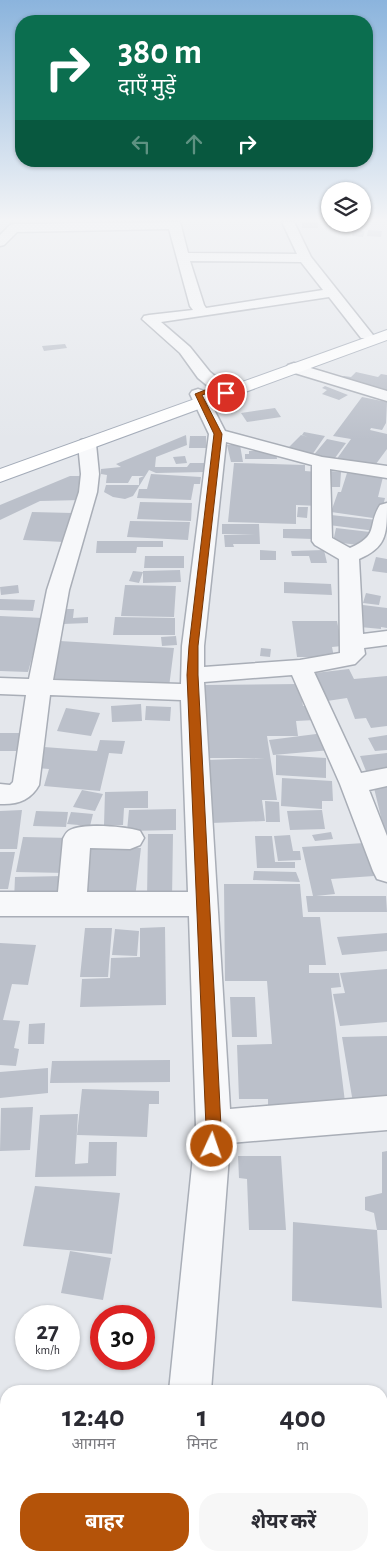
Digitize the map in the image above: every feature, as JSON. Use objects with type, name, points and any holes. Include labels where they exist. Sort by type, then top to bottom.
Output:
[{"type":"main road","points":[[0,476],[387,327]]},
{"type":"main road","points":[[0,466],[387,335]]},
{"type":"street","points":[[194,295],[197,306],[203,313]]},
{"type":"street","points":[[191,1385],[214,1127],[193,684],[194,646],[218,434],[211,394],[204,375],[184,350],[149,319],[203,313],[319,295]]},
{"type":"street","points":[[333,295],[366,335]]},
{"type":"street","points":[[294,368],[387,396]]},
{"type":"street","points":[[218,434],[321,462],[387,472]]},
{"type":"street","points":[[0,794],[11,795],[20,792],[26,785],[40,689],[58,590],[88,492],[90,474],[87,444]]},
{"type":"street","points":[[321,462],[322,541],[349,556],[367,550],[376,542],[384,524],[387,508]]},
{"type":"street","points":[[0,686],[40,689],[193,684],[347,659],[353,654],[349,556]]},
{"type":"street","points":[[353,643],[387,638]]},
{"type":"street","points":[[300,668],[353,784],[387,871]]},
{"type":"street","points":[[353,784],[387,777]]},
{"type":"street","points":[[71,904],[77,839],[80,837],[130,838]]},
{"type":"street","points":[[0,904],[203,904]]},
{"type":"street","points":[[214,1127],[387,1113]]},
{"type":"building","points":[[65,344],[67,348],[44,351],[42,346]]},
{"type":"building","points":[[356,372],[378,377],[381,374],[387,375],[387,395],[338,379],[344,376],[351,377]]},
{"type":"building","points":[[325,386],[348,395],[339,400],[322,394],[327,390],[322,388]]},
{"type":"building","points":[[362,397],[387,402],[386,423],[382,430],[371,428],[370,430],[387,434],[387,449],[373,468],[336,460],[351,439],[333,436]]},
{"type":"building","points":[[275,408],[281,417],[247,422],[241,413]]},
{"type":"building","points":[[304,432],[325,436],[312,455],[286,450],[301,435],[308,437],[302,435]]},
{"type":"building","points":[[186,435],[187,445],[156,457],[155,467],[187,467],[190,463],[205,463],[205,472],[156,473],[149,470],[133,496],[125,499],[113,497],[104,492],[106,485],[139,485],[139,478],[144,476],[132,476],[128,483],[106,483],[107,475],[101,474],[101,469],[121,467],[116,464]]},
{"type":"building","points":[[190,436],[206,436],[206,448],[189,448]]},
{"type":"building","points":[[327,439],[346,443],[332,462],[312,457]]},
{"type":"building","points":[[227,445],[240,445],[243,462],[231,462]]},
{"type":"building","points":[[249,451],[276,451],[277,459],[245,459],[245,454],[249,454]]},
{"type":"building","points":[[185,456],[187,463],[176,464],[173,457]]},
{"type":"building","points":[[234,463],[305,465],[305,471],[318,472],[319,506],[296,505],[296,524],[228,522]]},
{"type":"building","points":[[329,471],[341,472],[340,487],[328,487]]},
{"type":"building","points":[[347,473],[383,477],[378,497],[385,498],[380,519],[331,512],[338,492],[341,492]]},
{"type":"building","points":[[151,474],[201,477],[200,484],[194,484],[191,500],[137,498],[139,489],[147,489]]},
{"type":"building","points":[[70,476],[80,476],[79,485],[83,487],[82,500],[40,501],[0,520],[0,505]]},
{"type":"building","points":[[140,502],[192,503],[191,521],[137,519]]},
{"type":"building","points":[[298,507],[308,507],[307,518],[297,517]]},
{"type":"building","points":[[32,512],[72,513],[64,542],[23,540]]},
{"type":"building","points":[[331,515],[377,520],[375,531],[329,525]]},
{"type":"building","points":[[130,521],[190,522],[188,540],[127,537]]},
{"type":"building","points":[[222,524],[259,524],[260,544],[233,544],[234,547],[225,547],[224,535],[255,534],[222,534]]},
{"type":"building","points":[[336,528],[370,532],[367,546],[333,542]]},
{"type":"building","points":[[283,529],[312,529],[313,539],[283,538]]},
{"type":"building","points":[[97,541],[163,541],[163,547],[137,547],[136,553],[96,553]]},
{"type":"building","points":[[260,550],[276,551],[276,560],[260,560]]},
{"type":"building","points":[[324,550],[327,563],[311,563],[309,556],[292,556],[291,551]]},
{"type":"building","points":[[145,556],[184,556],[184,568],[144,568]]},
{"type":"building","points":[[376,557],[387,559],[387,573],[372,571]]},
{"type":"building","points":[[180,570],[181,582],[143,583],[143,571]]},
{"type":"building","points":[[133,571],[143,572],[139,583],[129,581]]},
{"type":"building","points":[[284,582],[331,584],[332,595],[284,593]]},
{"type":"building","points":[[18,585],[19,593],[1,595],[0,587]]},
{"type":"building","points":[[125,585],[176,586],[174,617],[121,616]]},
{"type":"building","points":[[366,593],[381,596],[379,605],[363,603]]},
{"type":"building","points":[[0,599],[35,600],[33,611],[0,610]]},
{"type":"building","points":[[363,605],[387,608],[387,628],[360,627]]},
{"type":"building","points":[[63,609],[74,609],[73,618],[88,617],[88,623],[63,624]]},
{"type":"building","points":[[0,616],[43,618],[28,672],[0,671]]},
{"type":"building","points":[[115,617],[175,618],[175,635],[113,635]]},
{"type":"building","points":[[292,621],[337,621],[342,646],[332,647],[334,657],[297,657]]},
{"type":"building","points":[[176,636],[177,645],[162,646],[161,637]]},
{"type":"building","points":[[60,641],[174,648],[169,687],[50,682]]},
{"type":"building","points":[[261,648],[271,649],[270,657],[260,656]]},
{"type":"building","points":[[349,669],[354,679],[387,676],[387,726],[371,728],[366,718],[355,719],[347,698],[327,701],[315,673]]},
{"type":"building","points":[[300,684],[303,706],[313,706],[315,720],[296,721],[298,736],[267,736],[277,800],[262,800],[265,821],[211,823],[208,784],[211,784],[208,760],[265,758],[208,758],[205,685]]},
{"type":"building","points":[[141,704],[142,721],[112,722],[111,706]]},
{"type":"building","points":[[146,706],[171,707],[170,721],[145,720]]},
{"type":"building","points":[[66,708],[100,713],[91,736],[57,731]]},
{"type":"building","points":[[0,733],[23,733],[20,751],[0,751]]},
{"type":"building","points":[[324,733],[331,750],[273,755],[269,740]]},
{"type":"building","points":[[387,735],[387,750],[375,751],[368,738]]},
{"type":"building","points":[[100,740],[125,741],[122,754],[109,753],[100,791],[44,786],[49,769],[37,768],[44,747],[97,751]]},
{"type":"building","points":[[387,753],[387,773],[368,776],[360,756]]},
{"type":"building","points":[[276,755],[326,758],[326,778],[276,775]]},
{"type":"building","points":[[282,778],[332,781],[333,801],[322,801],[322,809],[281,806]]},
{"type":"building","points":[[387,787],[387,838],[386,838],[374,788]]},
{"type":"building","points":[[82,790],[103,794],[95,811],[73,807]]},
{"type":"building","points":[[148,791],[148,808],[124,808],[123,825],[104,825],[105,792]]},
{"type":"building","points":[[265,801],[279,802],[280,822],[266,822]]},
{"type":"building","points":[[176,809],[176,830],[127,831],[129,810]]},
{"type":"building","points":[[22,810],[17,849],[0,849],[0,811]]},
{"type":"building","points":[[322,810],[325,829],[290,830],[287,811]]},
{"type":"building","points":[[36,811],[68,812],[66,827],[33,826]]},
{"type":"building","points":[[71,812],[93,814],[90,826],[67,824]]},
{"type":"building","points":[[331,832],[333,839],[315,841],[312,835]]},
{"type":"building","points":[[148,834],[173,834],[172,899],[147,899]]},
{"type":"building","points":[[290,835],[293,851],[300,851],[301,860],[278,861],[274,836]]},
{"type":"building","points":[[255,836],[272,836],[275,862],[295,862],[295,868],[257,868]]},
{"type":"building","points":[[23,837],[71,838],[66,873],[16,872]]},
{"type":"building","points":[[364,843],[374,876],[331,879],[335,894],[316,896],[386,896],[387,912],[308,912],[306,896],[313,896],[302,847]]},
{"type":"building","points":[[87,846],[141,848],[135,898],[81,896]]},
{"type":"building","points":[[0,852],[15,852],[8,889],[0,889]]},
{"type":"building","points":[[254,871],[296,872],[300,882],[253,880]]},
{"type":"building","points":[[63,876],[62,899],[14,901],[15,877]]},
{"type":"building","points":[[224,884],[300,884],[303,917],[320,917],[326,965],[309,965],[309,973],[339,973],[341,987],[331,988],[346,1110],[268,1111],[268,1099],[239,1099],[237,1045],[272,1044],[267,981],[225,981]]},
{"type":"building","points":[[165,927],[166,1005],[80,1007],[82,979],[110,978],[111,958],[140,957],[140,928]]},
{"type":"building","points":[[85,928],[112,928],[108,977],[80,977]]},
{"type":"building","points":[[115,929],[139,931],[137,956],[112,955]]},
{"type":"building","points":[[387,933],[387,951],[342,955],[337,937]]},
{"type":"building","points":[[0,943],[36,945],[28,985],[12,984],[3,1020],[20,1021],[14,1048],[19,1049],[16,1066],[0,1065]]},
{"type":"building","points":[[387,969],[387,1022],[340,1026],[333,994],[345,993],[340,973]]},
{"type":"building","points":[[230,997],[255,997],[257,1037],[232,1037]]},
{"type":"building","points":[[45,1023],[44,1044],[28,1044],[29,1024]]},
{"type":"building","points":[[387,1036],[387,1101],[353,1103],[342,1037]]},
{"type":"building","points":[[170,1060],[170,1082],[50,1083],[52,1061]]},
{"type":"building","points":[[48,1068],[48,1093],[0,1098],[0,1072]]},
{"type":"building","points":[[82,1089],[159,1091],[159,1104],[149,1104],[147,1137],[77,1135]]},
{"type":"building","points":[[33,1107],[30,1150],[0,1151],[1,1108]]},
{"type":"building","points":[[78,1114],[75,1164],[88,1163],[89,1142],[117,1142],[116,1176],[35,1177],[40,1115]]},
{"type":"building","points":[[387,1151],[387,1230],[377,1230],[374,1213],[365,1210],[365,1197],[382,1193],[382,1152]]},
{"type":"building","points":[[238,1156],[281,1156],[286,1230],[249,1230],[247,1179],[239,1178]]},
{"type":"building","points":[[35,1186],[120,1193],[112,1254],[23,1246]]},
{"type":"building","points":[[293,1222],[377,1230],[382,1308],[292,1301]]},
{"type":"building","points":[[70,1251],[111,1258],[103,1300],[61,1293]]},
{"type":"route","points":[[212,1146],[214,1127],[192,675],[218,434],[198,394],[218,387],[226,393]]}]
